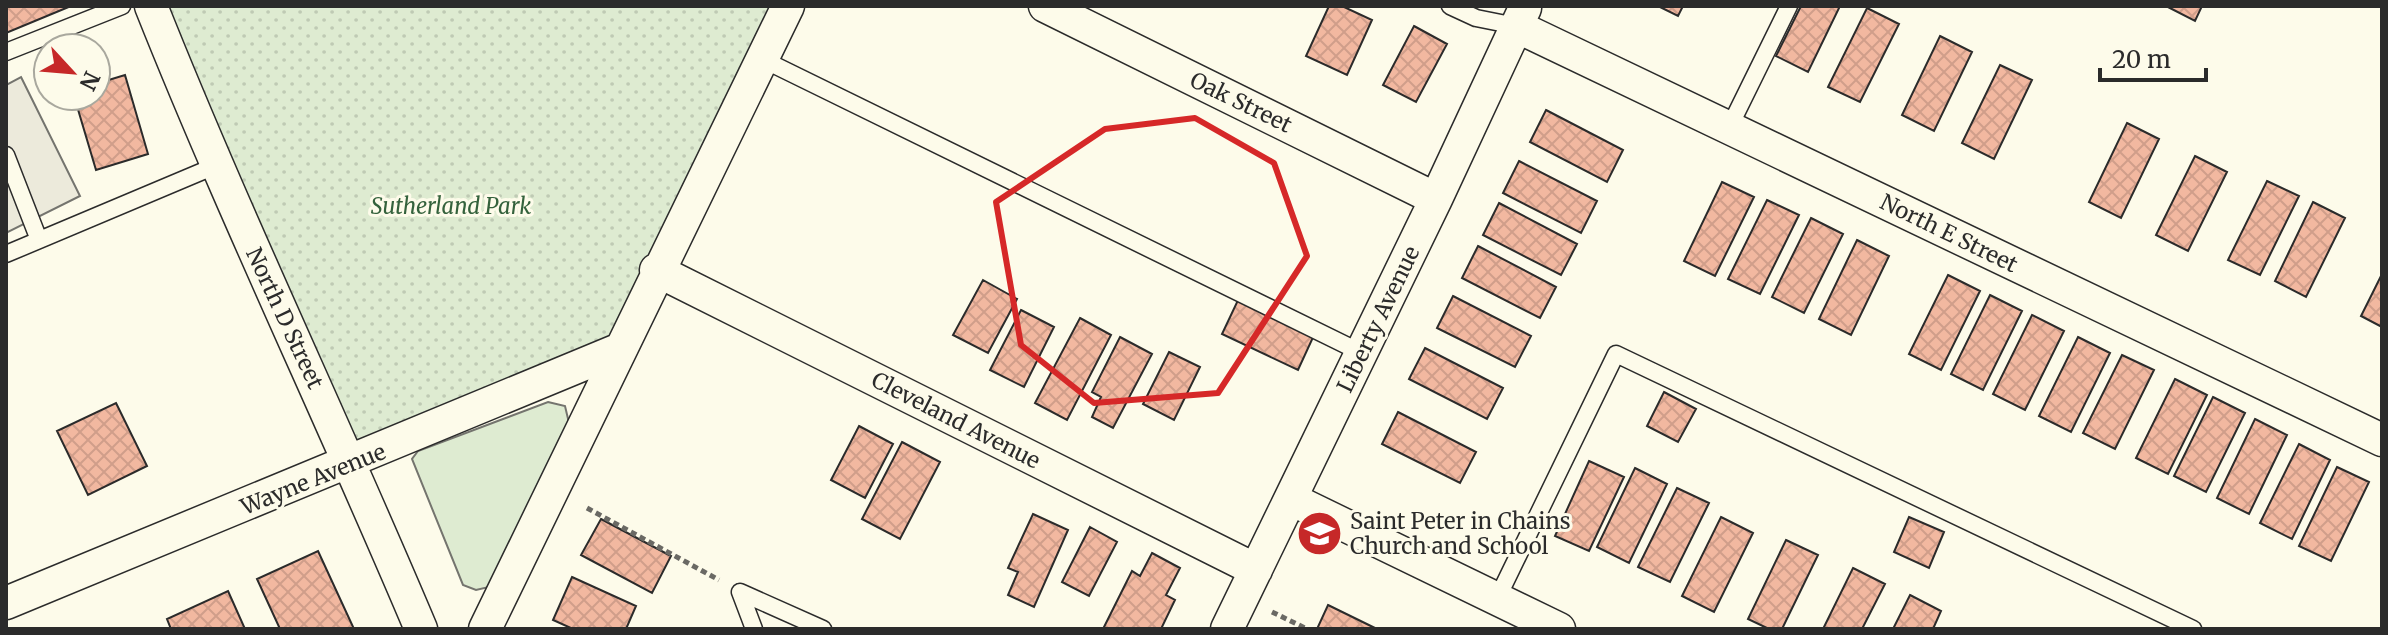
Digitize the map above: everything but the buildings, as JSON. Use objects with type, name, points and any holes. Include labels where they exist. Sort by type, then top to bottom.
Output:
[{"type":"street","name":"North D Street","points":[[151,6],[215,166],[351,463],[421,629]]},
{"type":"street","points":[[485,629],[656,270],[788,6]]},
{"type":"street","name":"Oak Street","points":[[1045,6],[1436,199]]},
{"type":"street","name":"Liberty Avenue","points":[[1227,629],[1436,199],[1521,16]]},
{"type":"street","name":"North E Street","points":[[1521,16],[1729,128],[2382,440]]},
{"type":"street","name":"Cleveland Avenue","points":[[656,270],[1256,570]]},
{"type":"street","name":"Wayne Avenue","points":[[6,603],[351,463],[618,350]]},
{"type":"street","points":[[1291,499],[1559,629]]},
{"type":"lane","points":[[6,52],[122,6]]},
{"type":"lane","points":[[1450,6],[1476,18],[1521,16]]},
{"type":"lane","points":[[1729,128],[1789,6]]},
{"type":"lane","points":[[762,59],[1362,353]]},
{"type":"lane","points":[[6,155],[39,240]]},
{"type":"lane","points":[[6,254],[215,166]]},
{"type":"lane","points":[[1497,599],[1616,354],[2193,629]]},
{"type":"lane","points":[[740,592],[754,629]]},
{"type":"lane","points":[[740,592],[823,629]]},
{"type":"path","points":[[587,508],[740,592]]},
{"type":"highlighted area","points":[[1195,118],[1274,163],[1307,256],[1218,393],[1094,403],[1021,345],[996,202],[1105,129]]},
{"type":"green space","name":"Sutherland Park","points":[[151,6],[788,6],[618,350],[351,463]]},
{"type":"green space","points":[[548,402],[565,406],[569,423],[489,587],[476,590],[463,585],[412,459],[418,451]]},
{"type":"shaded area","points":[[21,77],[32,99],[32,112],[38,112],[80,196],[6,233],[6,85]]},
{"type":"place","name":"Saint Peter in Chains Church and School","points":[[1319,534]]}]
